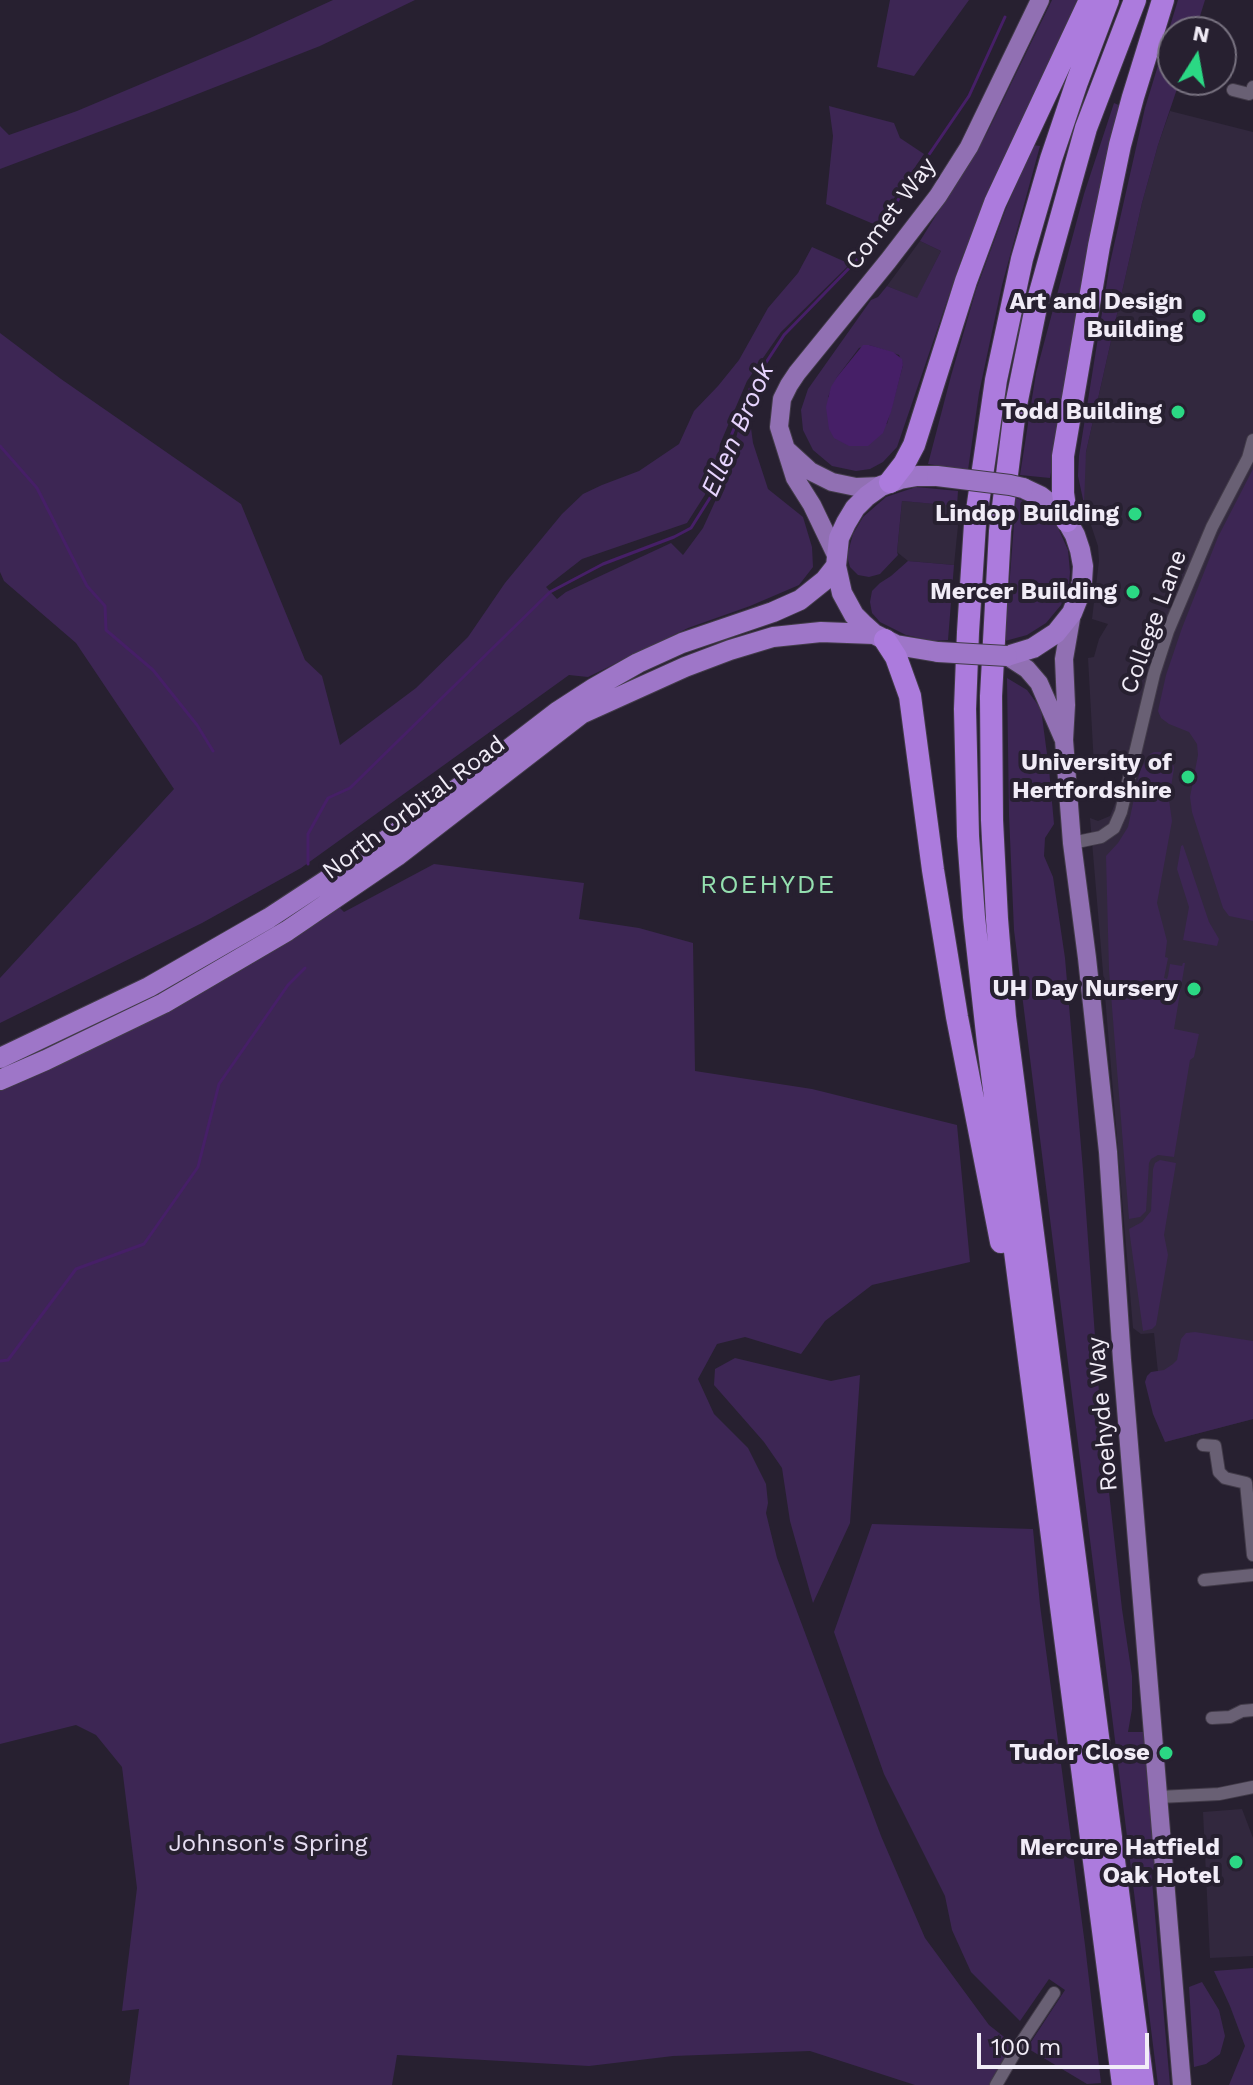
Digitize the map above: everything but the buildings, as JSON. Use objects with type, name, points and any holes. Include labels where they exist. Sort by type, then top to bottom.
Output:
[{"type":"highway","points":[[1026,1332],[1011,1286],[996,1218],[957,1017],[933,870],[910,696],[896,657],[847,604],[841,592],[836,560],[839,538],[855,508],[904,464],[914,445],[966,281],[995,203],[1090,0]]},
{"type":"highway","points":[[1108,0],[1051,159],[1022,259],[996,380],[975,524],[965,709],[974,917],[988,1043],[1123,2085]]},
{"type":"highway","points":[[1135,0],[1086,128],[1062,208],[1015,410],[994,604],[991,711],[992,820],[1005,1017],[1143,2085]]},
{"type":"highway","points":[[1067,521],[1063,456],[1099,246],[1120,145],[1163,0]]},
{"type":"highway","points":[[880,637],[919,650],[1007,656],[1020,653],[1056,633],[1072,613],[1078,598],[1083,566],[1075,535],[1067,521],[1040,496],[1023,488],[937,476],[910,476],[885,484]]},
{"type":"highway","name":"North Orbital Road","points":[[0,1058],[149,987],[269,918],[371,851],[557,712],[594,688],[682,643],[800,600],[825,580],[836,560]]},
{"type":"highway","name":"North Orbital Road","points":[[0,1080],[164,1003],[287,931],[397,856],[581,714],[685,667],[773,637],[821,632],[880,637]]},
{"type":"main road","name":"Comet Way","points":[[836,560],[812,505],[795,478],[784,448],[779,427],[782,399],[789,385],[938,196],[969,147],[1040,0]]},
{"type":"main road","points":[[784,448],[810,471],[832,482],[856,487],[885,484]]},
{"type":"main road","name":"Roehyde Way","points":[[1072,613],[1064,659],[1064,740],[1072,843],[1108,1152],[1122,1360],[1182,2085]]},
{"type":"main road","name":"Roehyde Way","points":[[1007,656],[1027,669],[1039,683],[1064,740]]},
{"type":"street","points":[[1237,91],[1249,94],[1253,87]]},
{"type":"street","name":"College Lane","points":[[1072,843],[1101,837],[1114,828],[1121,812],[1154,674],[1168,631],[1212,527],[1248,458],[1253,440]]},
{"type":"street","points":[[1203,1445],[1215,1446],[1219,1472],[1225,1478],[1249,1483],[1253,1555]]},
{"type":"street","points":[[1204,1580],[1253,1575]]},
{"type":"street","points":[[1212,1718],[1230,1717],[1253,1710]]},
{"type":"street","points":[[1159,1797],[1219,1794],[1253,1787]]},
{"type":"street","points":[[996,2085],[1054,1993]]},
{"type":"shaded area","name":"University of Hertfordshire","points":[[1170,111],[1253,132],[1253,1419],[1165,1442],[1154,1333],[1141,1334],[1133,1328],[1090,818],[1098,821],[1110,816],[1124,772],[1094,766],[1088,658],[1094,657],[1099,639],[1108,624],[1092,619],[1099,561],[1098,546],[1084,504],[1084,466],[1142,203]]},
{"type":"shaded area","points":[[920,241],[941,251],[917,299],[887,286]]},
{"type":"shaded area","points":[[863,345],[893,352],[902,359],[903,365],[883,433],[868,446],[849,446],[834,438],[829,429],[826,407],[831,387]]},
{"type":"shaded area","points":[[902,501],[960,506],[954,565],[908,561],[897,552]]},
{"type":"shaded area","points":[[1242,1809],[1253,1838],[1253,1956],[1210,1958],[1203,1812]]},
{"type":"green space","points":[[333,0],[415,0],[320,46],[0,169],[0,126],[9,135],[77,111]]},
{"type":"green space","points":[[890,0],[969,0],[914,76],[877,67]]},
{"type":"green space","points":[[1052,0],[1079,0],[961,260],[897,447],[883,462],[870,469],[856,471],[832,466],[813,450],[803,430],[801,410],[808,389],[871,300],[887,286],[917,298],[941,251],[920,241],[987,133]],"holes":[[[869,345],[899,355],[903,365],[887,424],[828,397],[837,377],[859,348]]]},
{"type":"green space","points":[[1178,0],[1205,0],[1200,16],[1173,16]]},
{"type":"green space","points":[[1157,69],[1157,96],[1175,96],[1142,203],[1086,452],[1084,504],[1078,476],[1079,456],[1110,263],[1145,108]]},
{"type":"green space","points":[[1114,103],[1123,107],[1097,212],[1050,478],[1020,475],[1036,373],[1084,194]]},
{"type":"green space","points":[[829,106],[894,123],[900,138],[924,154],[876,225],[826,204],[833,136]]},
{"type":"green space","points":[[1033,145],[1040,146],[1002,285],[979,393],[968,470],[928,464],[976,290]]},
{"type":"green space","points":[[812,247],[850,264],[781,332],[747,381],[720,444],[715,479],[687,523],[582,559],[546,587],[557,599],[671,543],[683,555],[703,528],[724,482],[748,406],[753,443],[768,489],[803,517],[812,547],[813,567],[799,585],[688,628],[588,677],[569,675],[301,868],[202,923],[0,1023],[0,978],[174,789],[76,643],[4,581],[0,572],[0,333],[241,504],[305,660],[322,676],[340,745],[416,688],[468,637],[505,583],[562,514],[583,494],[639,471],[679,444],[694,411],[739,360],[768,308],[798,273]]},
{"type":"green space","points":[[1253,469],[1253,921],[1229,916],[1223,908],[1192,812],[1190,797],[1198,755],[1197,744],[1189,732],[1169,724],[1158,711],[1182,628],[1218,537]]},
{"type":"green space","points":[[916,487],[958,491],[957,506],[902,501],[898,555],[880,574],[869,577],[858,575],[850,567],[847,556],[853,534],[863,517],[886,497]]},
{"type":"green space","points":[[1016,498],[1036,506],[1053,521],[1068,550],[1070,572],[1061,605],[1046,623],[1027,635],[1005,641]]},
{"type":"green space","points":[[908,561],[954,565],[948,640],[933,641],[906,635],[880,622],[872,613],[872,591]]},
{"type":"green space","points":[[1007,678],[1027,690],[1041,709],[1049,769],[1054,824],[1045,838],[1044,856],[1053,877],[1065,958],[1101,1420],[1132,1676],[1128,1732],[1146,1732],[1157,1869],[1151,1870],[1170,2085],[1158,2085],[1014,930]]},
{"type":"green space","points":[[1154,752],[1168,755],[1174,768],[1169,800],[1172,821],[1157,903],[1167,941],[1164,978],[1167,979],[1170,964],[1182,966],[1185,963],[1174,1029],[1199,1034],[1194,1057],[1190,1060],[1174,1157],[1158,1155],[1151,1159],[1146,1211],[1140,1217],[1129,1219],[1109,970],[1106,856],[1128,827],[1140,770]]},
{"type":"green space","points":[[1183,845],[1209,922],[1219,939],[1217,946],[1183,940],[1189,907],[1177,869]]},
{"type":"green space","name":"Johnson's Spring","points":[[434,864],[584,883],[579,919],[639,928],[693,943],[695,1071],[812,1089],[957,1125],[970,1262],[872,1285],[825,1321],[801,1354],[745,1337],[717,1344],[698,1379],[714,1414],[748,1448],[766,1484],[766,1513],[777,1558],[881,1836],[925,1938],[989,2025],[1013,2044],[990,2085],[915,2085],[810,2051],[673,2056],[589,2066],[397,2055],[392,2085],[129,2085],[139,2009],[122,2011],[137,1888],[122,1767],[96,1735],[76,1725],[0,1744],[0,1088],[339,907],[344,912]]},
{"type":"green space","points":[[1160,1160],[1176,1163],[1164,1235],[1168,1255],[1156,1325],[1143,1331],[1129,1229],[1142,1222],[1151,1211],[1153,1169]]},
{"type":"green space","points":[[1186,1333],[1253,1341],[1253,1419],[1165,1442],[1153,1414],[1145,1382],[1151,1372],[1164,1370],[1177,1360],[1181,1339]]},
{"type":"green space","points":[[735,1358],[831,1381],[860,1375],[850,1523],[813,1603],[790,1521],[782,1468],[764,1442],[714,1385],[715,1369]]},
{"type":"green space","points":[[872,1524],[1033,1529],[1101,2083],[1087,2084],[1027,2048],[1065,1990],[1049,1979],[1020,2021],[971,1972],[952,1930],[945,1896],[884,1774],[834,1632]]},
{"type":"green space","points":[[1253,1968],[1253,2085],[1229,2085],[1245,2046],[1214,1971]]},
{"type":"green space","points":[[1202,1982],[1219,2010],[1225,2036],[1220,2054],[1206,2064],[1194,2067],[1189,1987]]},
{"type":"waterway","name":"Ellen Brook","points":[[308,864],[308,834],[328,798],[350,788],[550,592],[603,564],[691,528],[720,482],[727,446],[752,384],[784,335],[857,260],[969,96],[1005,17]]},
{"type":"waterway","points":[[0,446],[37,488],[87,586],[105,606],[106,630],[153,670],[197,725],[213,751]]},
{"type":"waterway","name":"Ellen Brook","points":[[0,1361],[8,1360],[76,1269],[144,1244],[198,1167],[219,1084],[288,985],[305,968]]},
{"type":"place","name":"Art and Design Building","points":[[1199,316]]},
{"type":"place","name":"Todd Building","points":[[1178,412]]},
{"type":"place","name":"Lindop Building","points":[[1135,514]]},
{"type":"place","name":"Mercer Building","points":[[1133,592]]},
{"type":"place","name":"University of Hertfordshire","points":[[1188,777]]},
{"type":"place","name":"UH Day Nursery","points":[[1194,989]]},
{"type":"place","name":"Tudor Close","points":[[1166,1753]]},
{"type":"place","name":"Mercure Hatfield Oak Hotel","points":[[1236,1862]]},
{"type":"district","name":"ROEHYDE","points":[[768,885]]}]
